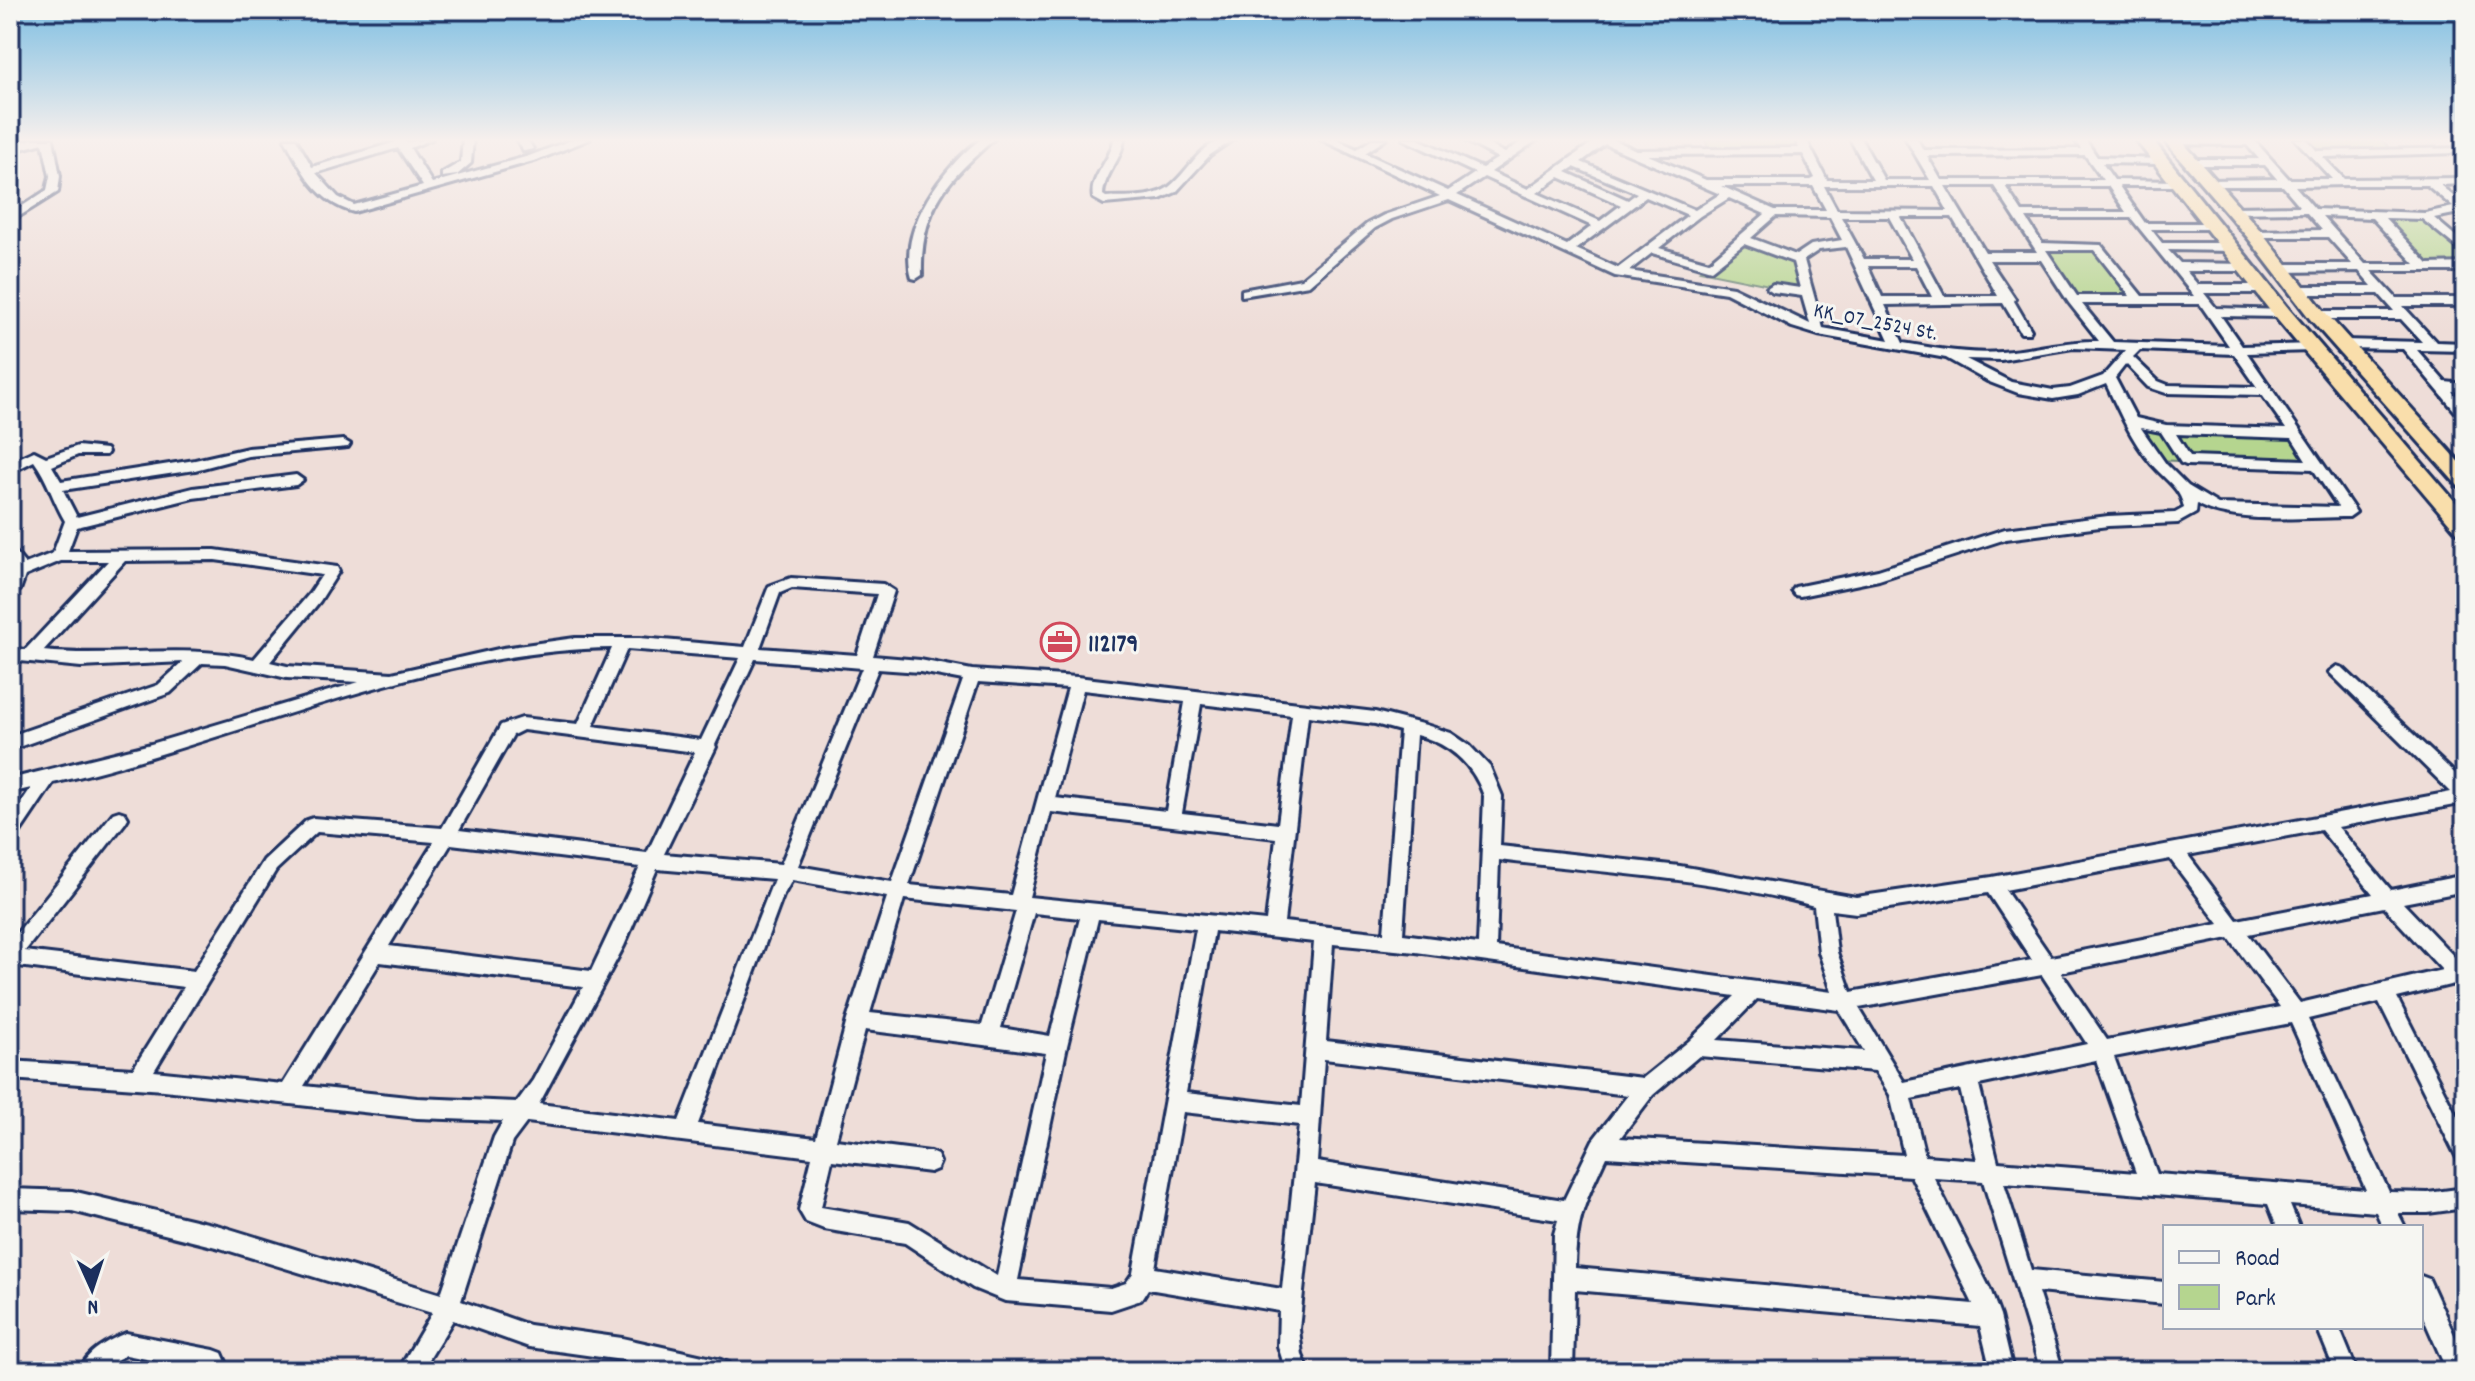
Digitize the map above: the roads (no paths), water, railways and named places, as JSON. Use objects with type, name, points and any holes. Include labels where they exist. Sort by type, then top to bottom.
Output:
[{"type":"highway","points":[[2195,203],[2282,313],[2465,527]]},
{"type":"highway","points":[[2227,203],[2317,315],[2465,481]]},
{"type":"highway","points":[[2307,342],[2338,339]]},
{"type":"street","points":[[10,219],[36,203]]},
{"type":"street","points":[[339,203],[343,208],[354,209],[371,203]]},
{"type":"street","points":[[916,275],[917,238],[933,203]]},
{"type":"street","points":[[1246,293],[1305,282],[1371,226],[1428,203]]},
{"type":"street","name":"KK_07_2524 St.","points":[[1462,203],[1619,273],[1729,290],[1796,324],[1818,331],[1950,355],[2001,356],[2073,344],[2235,350],[2307,342]]},
{"type":"street","points":[[1553,203],[1602,226]]},
{"type":"street","points":[[1567,250],[1630,205],[1627,203]]},
{"type":"street","points":[[1670,203],[1696,214]]},
{"type":"street","points":[[1619,273],[1713,203]]},
{"type":"street","points":[[1752,203],[1773,213],[1957,214]]},
{"type":"street","points":[[1829,203],[1860,262],[1898,346]]},
{"type":"street","points":[[1951,203],[2025,330]]},
{"type":"street","points":[[2011,203],[2073,300],[2108,344]]},
{"type":"street","points":[[2109,378],[2130,421],[2155,460],[2184,489],[2214,508],[2230,511],[2349,512],[2235,350],[2204,300],[2127,203]]},
{"type":"street","points":[[2305,203],[2431,345]]},
{"type":"street","points":[[2233,210],[2425,216],[2464,210]]},
{"type":"street","points":[[1650,249],[1711,266],[1773,213]]},
{"type":"street","points":[[1893,213],[1940,301]]},
{"type":"street","points":[[2019,215],[2213,226]]},
{"type":"street","points":[[2376,215],[2426,269]]},
{"type":"street","points":[[2425,216],[2465,250]]},
{"type":"street","points":[[2254,234],[2331,233]]},
{"type":"street","points":[[1745,240],[1798,260]]},
{"type":"street","points":[[1798,260],[1805,251],[1817,245],[1849,244]]},
{"type":"street","points":[[2159,246],[2232,247]]},
{"type":"street","points":[[1983,256],[2097,247],[2138,299]]},
{"type":"street","points":[[1798,260],[1818,331]]},
{"type":"street","points":[[1860,262],[1921,263]]},
{"type":"street","points":[[2177,267],[2248,267]]},
{"type":"street","points":[[2281,268],[2364,270],[2465,267]]},
{"type":"street","points":[[1773,288],[1809,293]]},
{"type":"street","points":[[2195,289],[2264,289]]},
{"type":"street","points":[[2298,290],[2381,290]]},
{"type":"street","points":[[1878,301],[2009,299]]},
{"type":"street","points":[[2073,300],[2204,300]]},
{"type":"street","points":[[2392,302],[2465,302]]},
{"type":"street","points":[[2212,312],[2282,313]]},
{"type":"street","points":[[2317,315],[2404,315]]},
{"type":"street","points":[[2450,346],[2465,337]]},
{"type":"street","points":[[2338,339],[2465,347]]},
{"type":"street","points":[[2405,344],[2465,414]]},
{"type":"street","points":[[1950,355],[2010,385],[2052,394],[2067,393],[2109,378],[2125,356],[2138,345]]},
{"type":"street","points":[[2125,356],[2153,384],[2166,389],[2266,391]]},
{"type":"street","points":[[2442,386],[2465,388]]},
{"type":"street","points":[[2130,421],[2166,429],[2295,434]]},
{"type":"street","points":[[2166,429],[2186,460],[2316,465]]},
{"type":"street","points":[[55,487],[195,465],[248,452],[343,444]]},
{"type":"street","points":[[44,464],[65,452],[86,449],[101,452]]},
{"type":"street","points":[[10,468],[34,456],[44,464],[72,523],[59,556]]},
{"type":"street","points":[[72,523],[193,493],[296,480]]},
{"type":"street","points":[[1800,591],[1879,575],[2005,534],[2108,521],[2178,518],[2191,510],[2191,501],[2184,489]]},
{"type":"street","points":[[29,656],[122,555]]},
{"type":"street","points":[[18,573],[59,556],[122,555],[215,555],[332,571],[315,597],[259,664]]},
{"type":"street","points":[[10,556],[19,567],[10,591]]},
{"type":"street","points":[[409,1371],[448,1307],[504,1137],[540,1087],[596,980],[708,747],[774,590],[781,584],[883,589],[885,597],[867,663],[685,1132]]},
{"type":"street","points":[[583,731],[622,643]]},
{"type":"street","points":[[10,786],[47,779],[400,678],[514,652],[576,644],[622,643],[920,666],[972,676],[1077,683],[1375,718],[1445,738],[1464,751],[1484,772],[1493,796],[1487,953]]},
{"type":"street","points":[[10,654],[81,661],[198,657],[259,664],[287,672],[400,678]]},
{"type":"street","points":[[10,743],[164,689],[198,657]]},
{"type":"street","points":[[2337,672],[2465,795]]},
{"type":"street","points":[[972,676],[897,891],[857,1020],[823,1149],[810,1210],[813,1215],[909,1233],[981,1280],[1005,1290],[1111,1299],[1133,1292],[1143,1277],[1206,924]]},
{"type":"street","points":[[989,1035],[1043,804],[1077,683]]},
{"type":"street","points":[[1173,818],[1194,697]]},
{"type":"street","points":[[1274,928],[1301,709]]},
{"type":"street","points":[[288,1095],[447,836],[507,730],[522,724],[708,747]]},
{"type":"street","points":[[1393,942],[1408,727]]},
{"type":"street","points":[[10,833],[47,779]]},
{"type":"street","points":[[1491,852],[1680,874],[1856,905],[1992,885],[2465,795]]},
{"type":"street","points":[[1043,804],[1284,832]]},
{"type":"street","points":[[10,956],[119,818]]},
{"type":"street","points":[[2324,822],[2387,898],[2463,977]]},
{"type":"street","points":[[138,1079],[270,865],[305,829],[313,825],[334,824],[652,861],[787,872],[897,891],[1206,924],[1274,928],[1487,953],[1845,1002],[2048,966],[2465,883]]},
{"type":"street","points":[[2174,850],[2296,1013],[2393,1225]]},
{"type":"street","points":[[1992,885],[2102,1050],[2150,1183]]},
{"type":"street","points":[[1822,901],[1828,952],[1845,1002],[1899,1092],[1917,1166],[1979,1289],[2002,1371]]},
{"type":"street","points":[[1005,1290],[1057,1046],[1091,912]]},
{"type":"street","points":[[1298,1371],[1289,1350],[1287,1332],[1306,1171],[1324,935]]},
{"type":"street","points":[[375,953],[596,980]]},
{"type":"street","points":[[10,956],[199,980]]},
{"type":"street","points":[[1899,1092],[2463,977]]},
{"type":"street","points":[[1562,1371],[1565,1234],[1570,1211],[1600,1147],[1646,1088],[1696,1047],[1754,989]]},
{"type":"street","points":[[2384,992],[2465,1153]]},
{"type":"street","points":[[857,1020],[1057,1046]]},
{"type":"street","points":[[1696,1047],[1881,1062]]},
{"type":"street","points":[[1316,1049],[1646,1088]]},
{"type":"street","points":[[10,1070],[138,1079],[417,1108],[522,1112],[930,1162]]},
{"type":"street","points":[[1967,1078],[1990,1171],[2052,1371]]},
{"type":"street","points":[[1174,1101],[1310,1117]]},
{"type":"street","points":[[1600,1147],[1990,1171],[2383,1202],[2428,1203],[2465,1198]]},
{"type":"street","points":[[1306,1171],[1570,1211]]},
{"type":"street","points":[[2274,1193],[2287,1225]]},
{"type":"street","points":[[10,1199],[72,1201],[220,1237],[448,1307],[529,1336],[622,1349],[693,1368],[721,1371]]},
{"type":"street","points":[[1143,1277],[1291,1302]]},
{"type":"street","points":[[1564,1278],[1989,1316]]},
{"type":"street","points":[[2025,1280],[2163,1293]]},
{"type":"street","points":[[2423,1291],[2459,1371]]},
{"type":"street","points":[[2329,1329],[2346,1371]]},
{"type":"street","points":[[90,1371],[110,1351],[126,1344],[214,1361],[219,1371]]},
{"type":"place","name":"112179","points":[[1060,642]]}]
